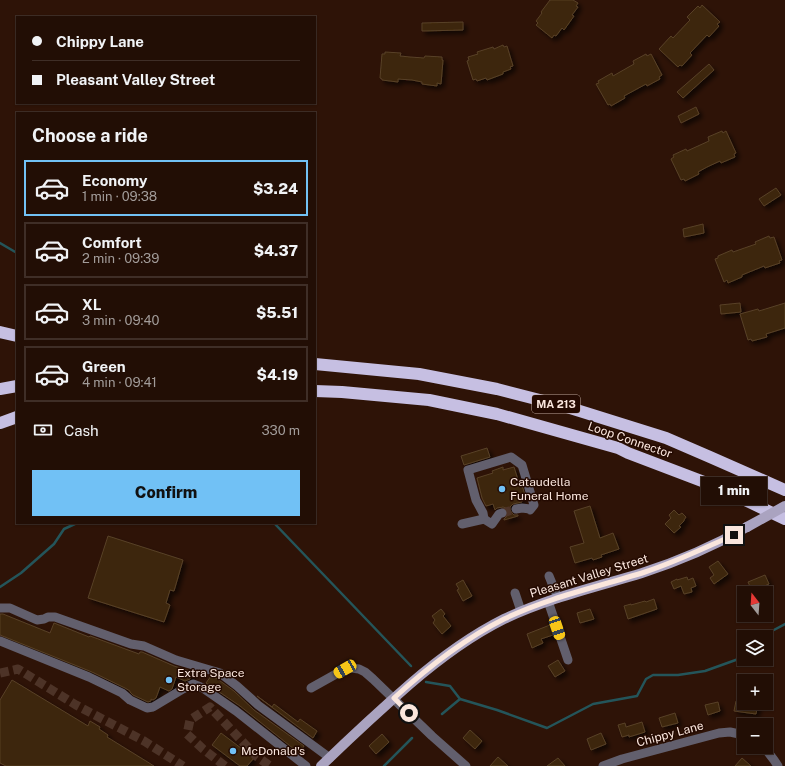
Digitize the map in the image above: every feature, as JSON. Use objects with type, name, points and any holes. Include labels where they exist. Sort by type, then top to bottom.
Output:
[{"type":"highway","points":[[0,332],[16,336]]},
{"type":"highway","name":"Loop Connector","points":[[316,364],[419,374],[497,389],[567,407],[666,438],[785,490]]},
{"type":"highway","points":[[0,389],[16,386]]},
{"type":"highway","name":"Loop Connector","points":[[316,390],[429,400],[497,414],[618,448],[720,488],[785,519]]},
{"type":"highway","points":[[0,416],[16,413]]},
{"type":"highway","points":[[0,423],[16,417]]},
{"type":"main road","name":"Pleasant Valley Street","points":[[321,766],[394,698],[431,666],[470,638],[503,619],[548,601],[675,562],[734,535],[785,506]]},
{"type":"street","points":[[488,521],[476,500],[468,470],[511,457],[522,465],[534,505],[530,510],[522,508],[516,509]]},
{"type":"street","points":[[462,524],[488,521],[499,514],[502,514]]},
{"type":"street","points":[[549,576],[558,598]]},
{"type":"street","points":[[515,593],[521,611]]},
{"type":"street","points":[[548,601],[568,660]]},
{"type":"street","points":[[0,608],[10,608],[37,620],[55,617],[131,644],[144,646],[176,660],[220,673],[258,705],[330,758]]},
{"type":"street","points":[[0,641],[89,677],[122,693],[130,700],[147,708],[153,707],[192,684],[203,688],[236,711],[306,766]]},
{"type":"street","points":[[312,688],[345,669],[352,668],[365,672],[394,698],[432,736],[466,766]]},
{"type":"street","name":"Chippy Lane","points":[[603,766],[622,759],[719,733],[730,732],[737,734]]},
{"type":"street","points":[[769,754],[778,766]]},
{"type":"building","points":[[550,0],[573,0],[578,3],[576,6],[578,7],[572,15],[574,16],[564,30],[562,28],[556,36],[554,35],[552,38],[536,25],[538,23],[536,21],[542,13],[541,12]]},
{"type":"building","points":[[702,5],[720,22],[717,24],[719,26],[709,37],[707,35],[690,53],[692,55],[682,66],[680,65],[678,67],[659,49],[671,36],[673,38],[690,20],[687,17],[698,6],[700,8]]},
{"type":"building","points":[[463,22],[463,30],[422,31],[422,23]]},
{"type":"building","points":[[503,45],[504,47],[507,46],[513,66],[510,67],[511,69],[503,72],[503,74],[487,80],[486,78],[477,81],[476,79],[473,80],[467,61],[469,60],[468,57],[478,54],[477,52],[493,47],[494,49]]},
{"type":"building","points":[[385,52],[401,53],[400,56],[410,57],[442,57],[441,84],[437,83],[437,86],[422,84],[422,82],[412,80],[398,79],[398,82],[382,80],[380,78],[382,54],[385,54]]},
{"type":"building","points":[[646,54],[647,56],[651,54],[662,75],[659,77],[660,79],[647,86],[646,84],[624,96],[625,98],[611,106],[610,104],[608,105],[596,84],[599,83],[598,81],[612,73],[613,76],[634,64],[633,61]]},
{"type":"building","points":[[709,64],[714,70],[683,98],[677,92]]},
{"type":"building","points":[[696,107],[699,114],[681,123],[678,116]]},
{"type":"building","points":[[722,131],[723,133],[726,131],[736,153],[734,154],[735,157],[721,163],[720,161],[707,167],[698,172],[699,174],[685,181],[684,179],[681,180],[671,159],[674,157],[673,155],[686,149],[687,151],[709,141],[708,137]]},
{"type":"building","points":[[776,188],[781,195],[764,206],[759,199]]},
{"type":"building","points":[[703,224],[704,233],[684,237],[683,229]]},
{"type":"building","points":[[769,236],[770,238],[774,237],[782,260],[779,261],[780,263],[765,268],[764,266],[742,275],[742,277],[728,283],[727,280],[724,282],[715,259],[718,258],[718,256],[732,250],[733,252],[756,244],[755,242]]},
{"type":"building","points":[[740,303],[741,312],[721,314],[720,305]]},
{"type":"building","points":[[785,303],[785,328],[766,334],[767,337],[752,341],[751,339],[748,340],[740,314],[758,309],[759,311]]},
{"type":"building","points":[[487,448],[490,457],[464,465],[461,456]]},
{"type":"building","name":"Cataudella Funeral Home","points":[[503,467],[503,470],[514,467],[525,495],[520,496],[522,502],[513,504],[510,507],[512,513],[518,516],[504,520],[508,515],[508,511],[503,507],[495,510],[493,504],[486,506],[482,498],[477,478],[493,473],[492,471]]},
{"type":"building","points":[[590,506],[600,538],[613,533],[619,549],[601,555],[602,557],[593,560],[592,558],[575,563],[570,547],[584,543],[574,511]]},
{"type":"building","points":[[674,510],[679,515],[682,513],[686,517],[679,526],[681,527],[674,533],[665,524],[671,518],[669,515]]},
{"type":"building","points":[[108,536],[183,560],[174,591],[170,590],[166,603],[170,605],[164,622],[88,598]]},
{"type":"building","points":[[718,561],[728,574],[714,584],[710,578],[714,575],[709,567]]},
{"type":"building","points":[[765,575],[769,584],[764,586],[750,586],[748,582]]},
{"type":"building","points":[[687,577],[688,580],[693,578],[696,586],[691,588],[692,592],[684,594],[681,586],[674,589],[671,582]]},
{"type":"building","points":[[463,580],[472,596],[463,601],[457,590],[459,589],[456,584]]},
{"type":"building","points":[[654,599],[657,609],[628,619],[624,606]]},
{"type":"building","points":[[441,609],[445,614],[443,616],[451,626],[442,634],[433,623],[435,620],[432,616]]},
{"type":"building","points":[[590,609],[594,619],[580,623],[577,613]]},
{"type":"building","points":[[0,614],[50,633],[54,623],[139,654],[142,652],[174,666],[193,672],[190,679],[185,681],[176,677],[172,689],[169,691],[160,687],[156,698],[153,700],[151,699],[151,701],[148,702],[133,695],[125,688],[92,672],[0,635]]},
{"type":"building","points":[[550,625],[553,635],[541,639],[543,643],[532,648],[527,634]]},
{"type":"building","points":[[558,660],[565,671],[555,677],[548,666]]},
{"type":"building","points":[[211,676],[234,691],[254,710],[304,746],[299,753],[240,706],[206,683]]},
{"type":"building","points":[[12,680],[88,726],[90,721],[100,727],[99,729],[108,735],[107,737],[154,766],[6,766],[0,763],[0,700]]},
{"type":"building","points":[[257,696],[272,707],[274,704],[298,722],[300,719],[317,731],[313,738]]},
{"type":"building","points":[[736,701],[737,710],[757,710],[756,714],[734,711]]},
{"type":"building","points":[[718,702],[720,711],[708,715],[705,705]]},
{"type":"building","points":[[675,713],[678,723],[662,727],[659,718]]},
{"type":"building","points":[[642,722],[645,732],[629,737],[629,735],[622,737],[618,725],[625,723],[626,727]]},
{"type":"building","points":[[470,730],[482,741],[475,749],[463,738]]},
{"type":"building","name":"McDonald's","points":[[221,733],[254,758],[247,766],[240,766],[212,745]]},
{"type":"building","points":[[601,733],[606,744],[591,750],[587,739]]},
{"type":"building","points":[[382,734],[389,742],[376,754],[369,746]]},
{"type":"building","points":[[498,757],[508,766],[490,766]]},
{"type":"building","points":[[558,758],[565,766],[547,766]]},
{"type":"building","points":[[742,758],[751,766],[735,766]]},
{"type":"waterway","points":[[0,243],[16,252]]},
{"type":"waterway","points":[[0,587],[21,573],[54,544],[64,529],[75,524]]},
{"type":"waterway","points":[[275,524],[411,666]]},
{"type":"waterway","points":[[773,630],[785,624]]},
{"type":"waterway","points":[[442,714],[460,699],[497,710],[547,728],[593,704],[637,696],[646,679],[653,675],[678,675],[705,671],[737,660]]},
{"type":"waterway","points":[[426,682],[450,686],[460,699]]},
{"type":"waterway","points":[[384,766],[412,738]]},
{"type":"tunnel","points":[[502,513],[516,509]]},
{"type":"tunnel","points":[[0,673],[18,669],[76,705],[144,741],[183,766]]},
{"type":"tunnel","points":[[225,766],[187,734],[190,720],[210,707],[256,756],[270,766]]},
{"type":"place","name":"Cataudella Funeral Home","points":[[502,489]]},
{"type":"place","name":"Extra Space Storage","points":[[169,680]]},
{"type":"place","name":"McDonald's","points":[[233,751]]},
{"type":"route","points":[[409,713],[394,698],[431,666],[470,638],[503,619],[537,605],[579,591],[643,573],[675,562],[734,535]]}]
